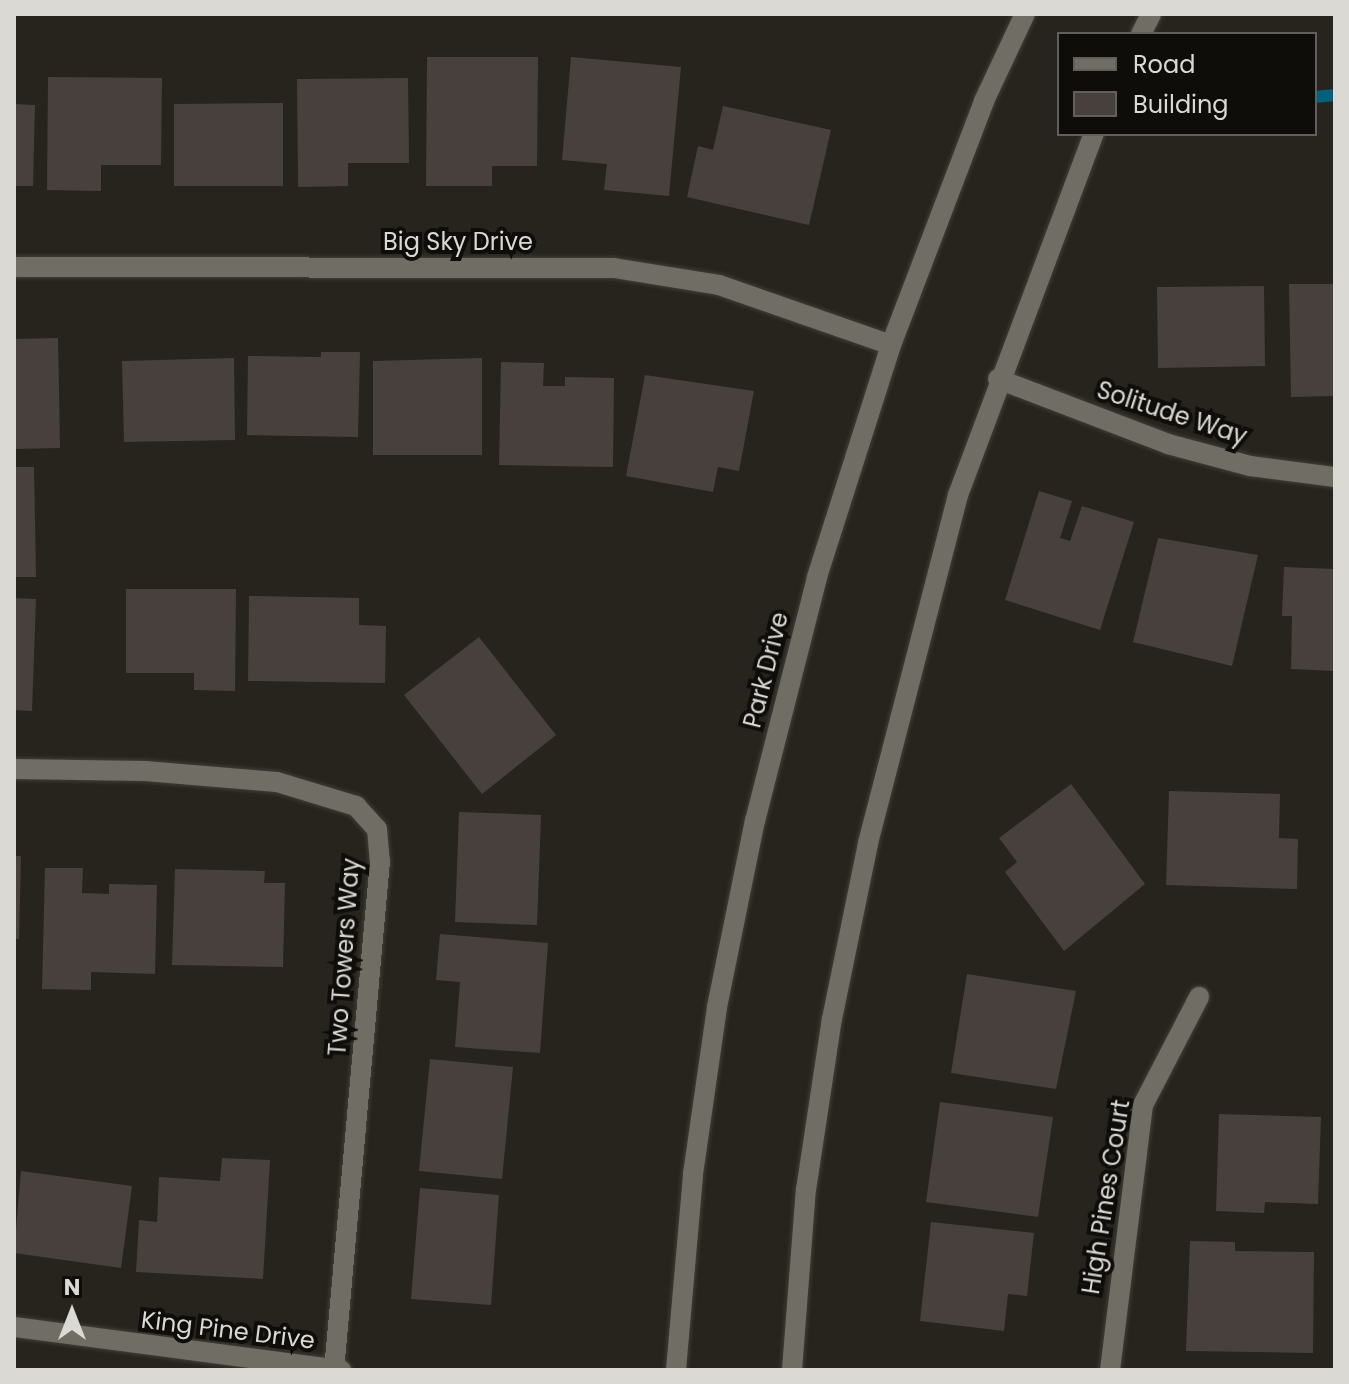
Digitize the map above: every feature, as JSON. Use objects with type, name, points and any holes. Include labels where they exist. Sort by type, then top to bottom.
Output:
[{"type":"street","name":"Park Drive","points":[[676,1370],[693,1174],[710,1053],[755,821],[817,577],[891,345],[984,101],[1025,14]]},
{"type":"street","points":[[1142,32],[1151,14]]},
{"type":"street","points":[[792,1370],[806,1190],[832,1019],[868,843],[924,614],[998,379],[1093,136]]},
{"type":"street","name":"Big Sky Drive","points":[[14,267],[614,268],[719,285],[891,345]]},
{"type":"street","name":"Solitude Way","points":[[998,379],[1168,444],[1250,466],[1335,477]]},
{"type":"street","name":"Two Towers Way","points":[[14,769],[145,771],[277,782],[356,806],[377,829],[380,861],[334,1370]]},
{"type":"street","name":"High Pines Court","points":[[1110,1370],[1143,1105],[1199,997]]},
{"type":"street","name":"King Pine Drive","points":[[14,1327],[341,1370]]},
{"type":"building","points":[[427,57],[538,57],[537,166],[492,166],[492,186],[426,186]]},
{"type":"building","points":[[571,57],[681,67],[669,196],[604,190],[607,164],[562,160]]},
{"type":"building","points":[[48,77],[162,78],[161,165],[101,165],[101,191],[47,190]]},
{"type":"building","points":[[408,78],[409,163],[348,163],[348,186],[298,187],[297,79]]},
{"type":"building","points":[[283,103],[283,186],[174,186],[174,104]]},
{"type":"building","points":[[14,104],[35,105],[33,186],[14,186]]},
{"type":"building","points":[[723,106],[831,130],[809,225],[687,197],[698,146],[713,150]]},
{"type":"building","points":[[1289,284],[1335,284],[1335,396],[1291,397]]},
{"type":"building","points":[[1264,286],[1265,366],[1158,368],[1157,287]]},
{"type":"building","points":[[58,338],[60,448],[14,449],[14,339]]},
{"type":"building","points":[[321,352],[360,352],[358,437],[247,435],[248,356],[321,357]]},
{"type":"building","points":[[234,358],[235,440],[124,442],[122,361]]},
{"type":"building","points":[[482,358],[482,455],[373,455],[373,361]]},
{"type":"building","points":[[501,362],[544,363],[543,386],[565,386],[565,377],[614,378],[613,467],[499,465]]},
{"type":"building","points":[[645,375],[754,391],[739,471],[718,467],[713,492],[626,476]]},
{"type":"building","points":[[14,467],[34,467],[36,577],[14,577]]},
{"type":"building","points":[[1039,491],[1072,501],[1060,538],[1070,541],[1082,506],[1134,522],[1100,630],[1005,600]]},
{"type":"building","points":[[1158,538],[1258,555],[1232,666],[1133,642]]},
{"type":"building","points":[[1284,567],[1335,569],[1335,671],[1291,669],[1292,616],[1282,616]]},
{"type":"building","points":[[126,589],[236,589],[235,691],[194,690],[194,673],[126,673]]},
{"type":"building","points":[[249,596],[359,598],[359,625],[386,626],[385,683],[248,681]]},
{"type":"building","points":[[14,598],[36,599],[32,711],[14,710]]},
{"type":"building","points":[[479,637],[556,735],[482,794],[404,695]]},
{"type":"building","points":[[1071,784],[1145,884],[1064,951],[1005,872],[1017,862],[999,838]]},
{"type":"building","points":[[1169,791],[1280,794],[1279,838],[1298,839],[1297,889],[1166,885]]},
{"type":"building","points":[[459,812],[541,815],[537,925],[455,922]]},
{"type":"building","points":[[14,856],[21,856],[19,939],[14,939]]},
{"type":"building","points":[[45,868],[83,868],[82,893],[109,894],[109,884],[157,885],[155,974],[91,972],[91,990],[42,989]]},
{"type":"building","points":[[175,869],[265,871],[264,883],[285,883],[283,967],[172,965]]},
{"type":"building","points":[[440,934],[548,943],[540,1053],[455,1047],[460,982],[436,980]]},
{"type":"building","points":[[967,974],[1076,991],[1056,1089],[951,1073]]},
{"type":"building","points":[[430,1059],[513,1067],[502,1179],[419,1171]]},
{"type":"building","points":[[940,1102],[1053,1117],[1038,1217],[926,1202]]},
{"type":"building","points":[[1219,1114],[1321,1117],[1318,1204],[1265,1202],[1264,1213],[1216,1211]]},
{"type":"building","points":[[222,1158],[270,1160],[263,1279],[136,1272],[139,1220],[157,1222],[159,1177],[220,1181]]},
{"type":"building","points":[[21,1171],[132,1186],[121,1268],[14,1253]]},
{"type":"building","points":[[420,1188],[499,1195],[491,1305],[411,1299]]},
{"type":"building","points":[[931,1222],[1034,1233],[1027,1296],[1008,1294],[1004,1331],[920,1321]]},
{"type":"building","points":[[1190,1241],[1235,1242],[1235,1251],[1314,1252],[1313,1353],[1186,1351]]},
{"type":"waterway","points":[[1317,97],[1335,95]]}]
